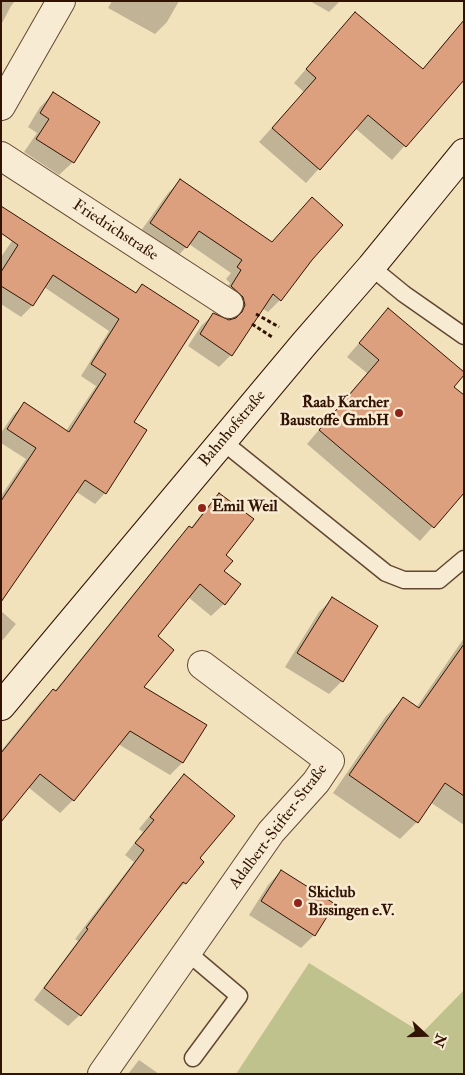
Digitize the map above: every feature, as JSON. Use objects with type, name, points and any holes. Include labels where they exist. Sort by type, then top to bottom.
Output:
[{"type":"street","points":[[1,106],[61,1]]},
{"type":"street","name":"Bahnhofstraße","points":[[1,706],[222,441],[371,267],[464,153]]},
{"type":"street","name":"Friedrichstraße","points":[[1,156],[239,312]]},
{"type":"street","name":"Adalbert-Stifter-Straße","points":[[102,1074],[271,832],[316,782],[330,761],[202,665]]},
{"type":"lane","points":[[371,267],[404,294],[464,336]]},
{"type":"lane","points":[[222,441],[386,574],[404,580],[439,580],[464,559]]},
{"type":"lane","points":[[187,952],[239,996],[193,1058]]},
{"type":"path","points":[[239,312],[272,337]]},
{"type":"path","points":[[239,312],[258,314],[304,344]]},
{"type":"green space","points":[[309,963],[422,1033],[464,990],[464,1074],[236,1074]]},
{"type":"building","points":[[355,12],[423,69],[464,20],[464,80],[406,147],[368,115],[320,170],[272,128],[316,78],[306,69]]},
{"type":"building","points":[[53,92],[100,122],[74,163],[36,139],[49,119],[40,113]]},
{"type":"building","points":[[180,179],[272,242],[312,197],[343,225],[312,260],[281,301],[273,294],[232,356],[200,334],[213,313],[229,320],[236,318],[242,312],[245,305],[243,297],[231,286],[241,270],[237,267],[242,260],[199,231],[187,248],[150,223]]},
{"type":"building","points":[[1,206],[136,293],[142,284],[199,321],[134,422],[147,430],[106,494],[85,480],[1,602],[1,501],[36,448],[7,429],[24,402],[69,432],[106,374],[91,364],[119,319],[53,275],[33,306],[1,286],[1,272],[18,245],[1,233]]},
{"type":"building","name":"Raab Karcher Baustoffe GmbH","points":[[388,308],[464,372],[464,375],[454,387],[464,395],[464,493],[434,528],[319,430],[379,360],[359,343]]},
{"type":"building","points":[[219,493],[254,519],[226,555],[233,561],[224,571],[241,584],[225,605],[200,584],[158,636],[174,650],[144,687],[207,725],[183,763],[130,731],[74,801],[40,774],[1,822],[1,753],[53,689],[56,691],[189,526],[192,528]]},
{"type":"building","points":[[332,597],[378,626],[343,682],[297,653]]},
{"type":"building","points":[[464,644],[464,796],[445,783],[418,823],[349,775],[403,697],[419,708]]},
{"type":"building","points":[[184,774],[235,816],[200,858],[204,862],[186,884],[183,882],[81,1016],[44,988],[144,850],[135,843],[154,820],[150,817]]},
{"type":"building","name":"Skiclub Bissingen e.V.","points":[[281,870],[335,904],[315,936],[261,901]]},
{"type":"place","name":"Raab Karcher Baustoffe GmbH","points":[[399,413]]},
{"type":"place","name":"Emil Weil","points":[[202,508]]},
{"type":"place","name":"Skiclub Bissingen e.V.","points":[[298,903]]}]
